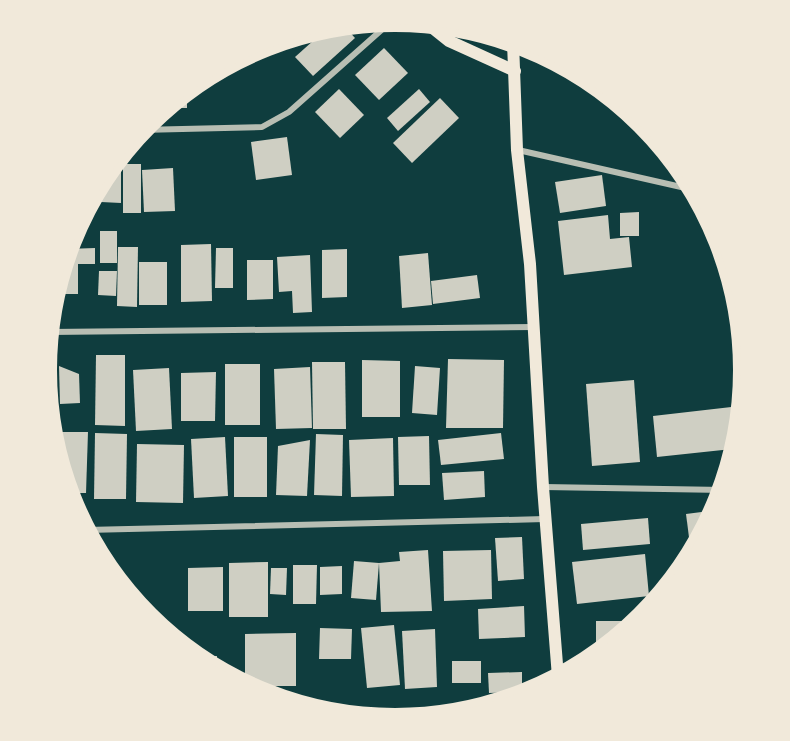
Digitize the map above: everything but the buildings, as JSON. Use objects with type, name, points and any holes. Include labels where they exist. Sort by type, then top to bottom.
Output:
[{"type":"main road","points":[[436,31],[449,41],[515,71]]},
{"type":"main road","points":[[514,50],[517,150],[530,264],[545,519],[558,671]]},
{"type":"street","points":[[152,130],[262,127],[289,112],[383,29]]},
{"type":"street","points":[[517,150],[684,188]]},
{"type":"street","points":[[55,332],[534,327]]},
{"type":"street","points":[[543,487],[715,490]]},
{"type":"street","points":[[93,530],[545,519]]}]
